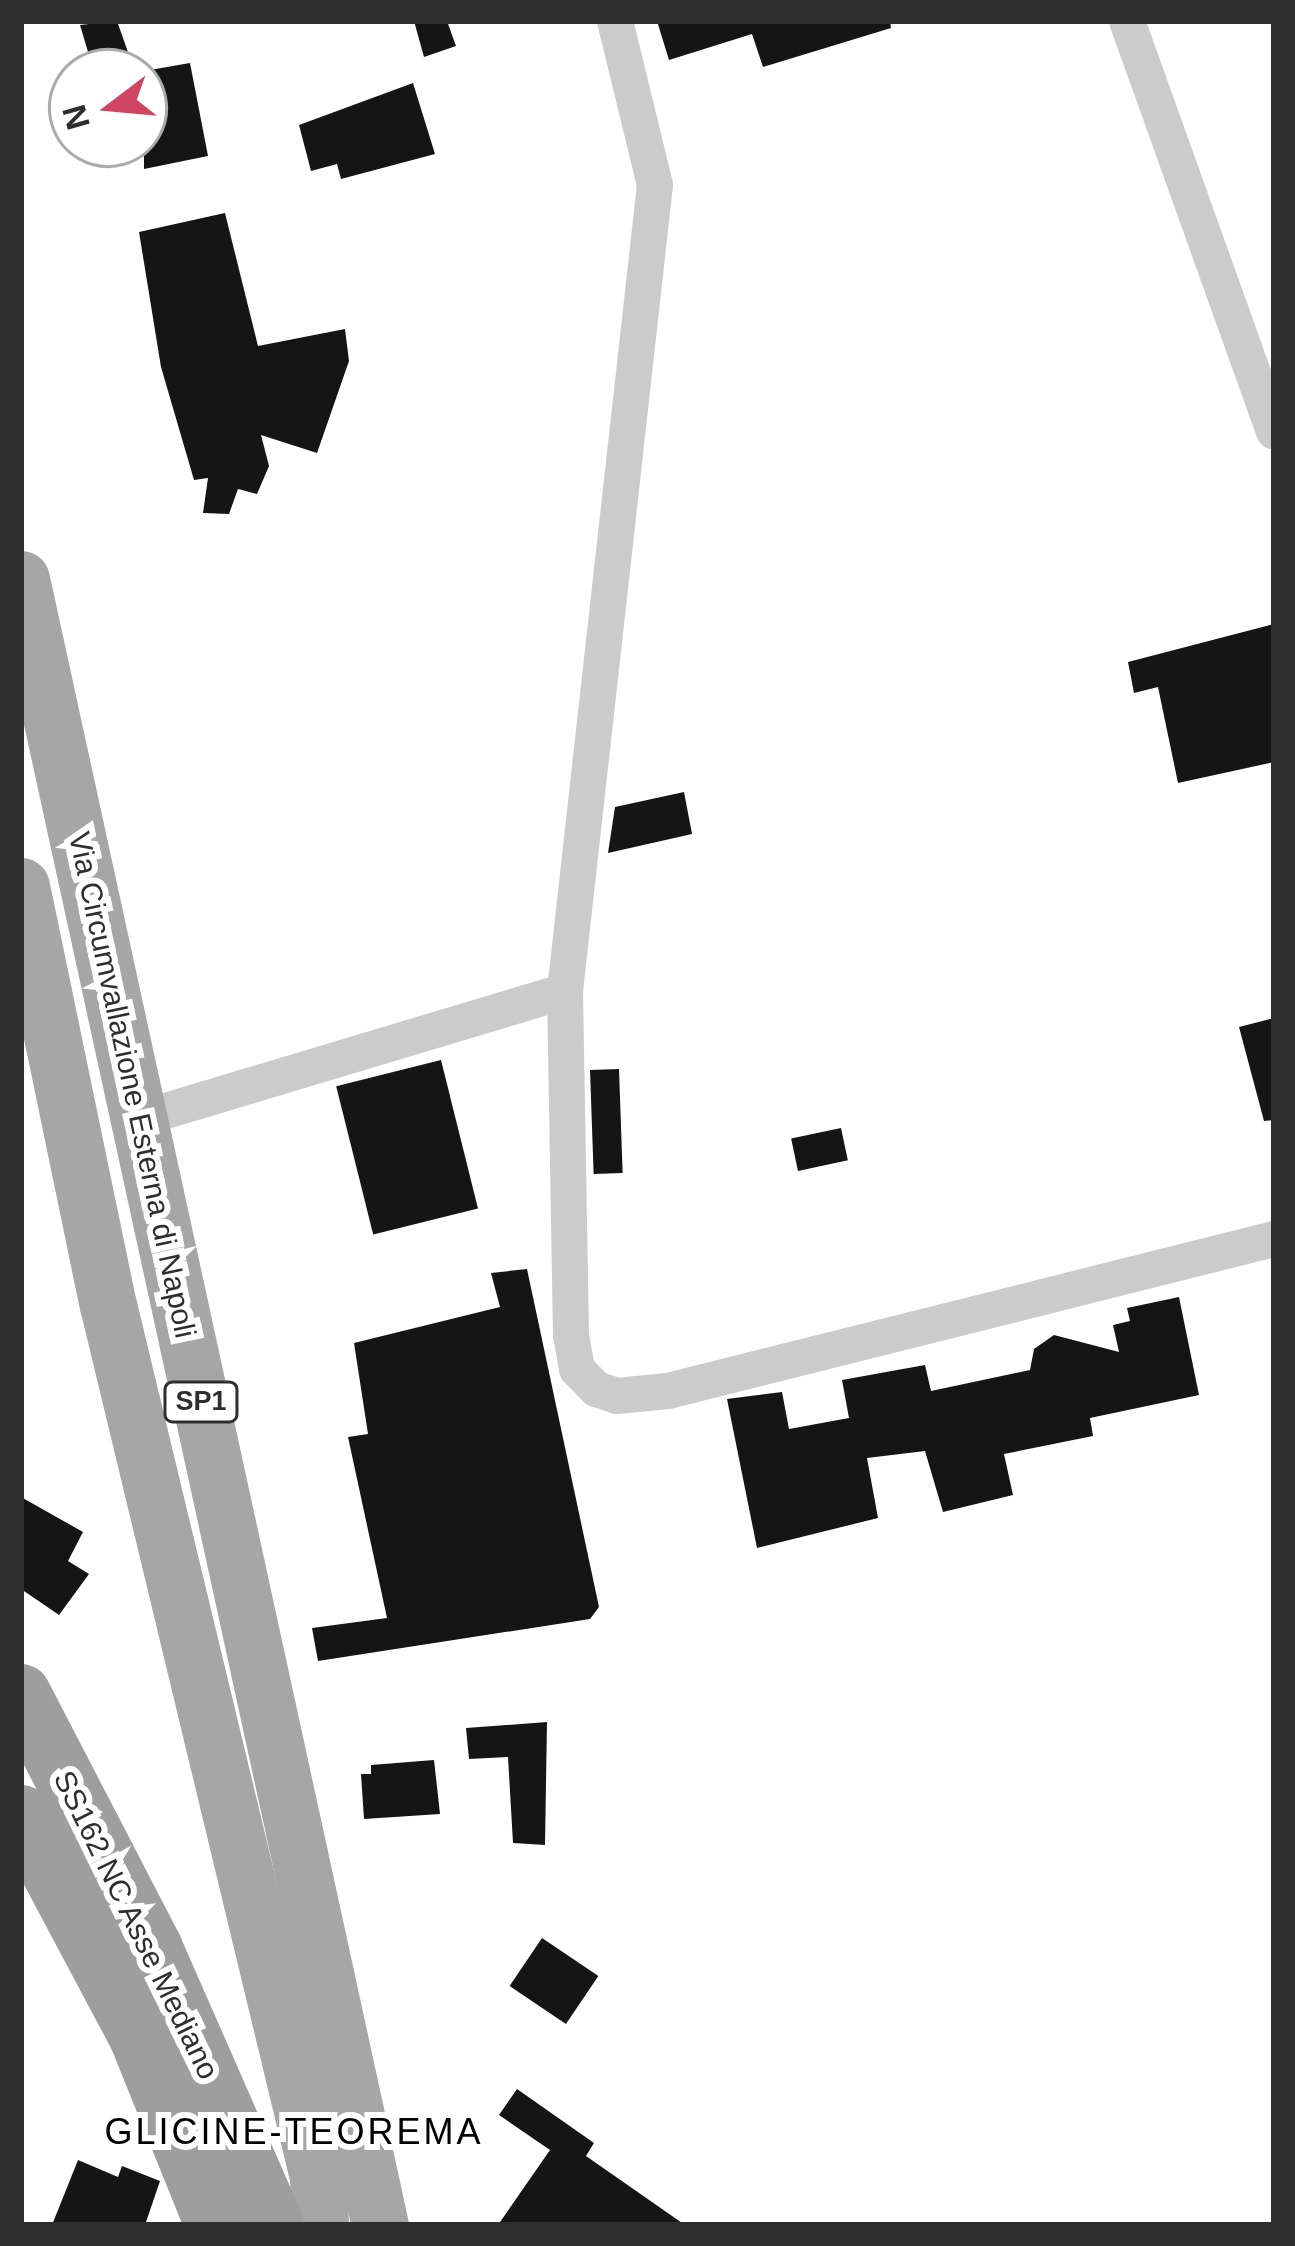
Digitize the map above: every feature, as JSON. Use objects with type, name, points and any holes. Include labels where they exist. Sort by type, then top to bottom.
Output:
[{"type":"highway","name":"SS162 NC Asse Mediano","points":[[21,1694],[152,1949],[274,2225]]},
{"type":"highway","name":"SS162 NC Asse Mediano","points":[[21,1815],[139,2037],[215,2225]]},
{"type":"main road","name":"Via Circumvallazione Esterna di Napoli","points":[[21,579],[380,2225]]},
{"type":"main road","name":"SP1","points":[[21,886],[108,1305],[318,2177],[320,2225]]},
{"type":"street","points":[[615,21],[655,185],[565,991],[571,1335],[577,1369],[596,1389],[617,1396],[668,1391],[1274,1240]]},
{"type":"street","points":[[1127,21],[1274,431]]},
{"type":"street","points":[[139,1119],[565,991]]},
{"type":"building","points":[[117,21],[127,48],[87,48],[80,25]]},
{"type":"building","points":[[414,21],[447,21],[456,46],[424,57]]},
{"type":"building","points":[[657,21],[890,21],[891,28],[763,67],[752,34],[669,60]]},
{"type":"building","points":[[190,63],[208,156],[168,164],[168,67]]},
{"type":"building","points":[[413,83],[435,154],[341,179],[337,164],[311,171],[299,125]]},
{"type":"building","points":[[225,213],[258,346],[345,329],[349,361],[317,453],[261,435],[269,466],[257,494],[238,489],[229,514],[203,513],[208,478],[194,480],[161,367],[139,232]]},
{"type":"building","points":[[1274,624],[1274,762],[1178,783],[1158,687],[1134,693],[1128,662]]},
{"type":"building","points":[[684,792],[692,834],[608,853],[615,807]]},
{"type":"building","points":[[1274,1018],[1274,1120],[1264,1121],[1239,1027]]},
{"type":"building","points":[[441,1060],[478,1208],[373,1235],[336,1086]]},
{"type":"building","points":[[619,1069],[623,1173],[594,1174],[590,1070]]},
{"type":"building","points":[[841,1128],[848,1160],[798,1171],[791,1139]]},
{"type":"building","points":[[527,1269],[599,1607],[590,1619],[318,1661],[312,1628],[387,1618],[348,1437],[368,1434],[354,1343],[500,1307],[491,1273]]},
{"type":"building","points":[[1179,1297],[1199,1395],[1090,1418],[1093,1436],[1004,1454],[1013,1495],[943,1512],[925,1451],[867,1458],[878,1518],[757,1548],[727,1399],[782,1392],[789,1429],[849,1418],[842,1380],[925,1365],[931,1391],[1030,1370],[1034,1349],[1054,1335],[1119,1352],[1113,1325],[1130,1321],[1127,1308]]},
{"type":"building","points":[[21,1497],[83,1532],[68,1561],[89,1574],[59,1615],[21,1589]]},
{"type":"building","points":[[547,1722],[545,1845],[513,1843],[508,1757],[469,1759],[466,1728]]},
{"type":"building","points":[[434,1760],[440,1814],[364,1819],[361,1774],[371,1774],[371,1765]]},
{"type":"building","points":[[542,1938],[598,1976],[566,2024],[510,1986]]},
{"type":"building","points":[[517,2089],[594,2143],[586,2156],[685,2225],[498,2225],[550,2150],[499,2115]]},
{"type":"building","points":[[78,2160],[118,2177],[122,2166],[160,2181],[145,2225],[52,2225]]},
{"type":"district","name":"GLICINE-TEOREMA","points":[[294,2132]]}]
